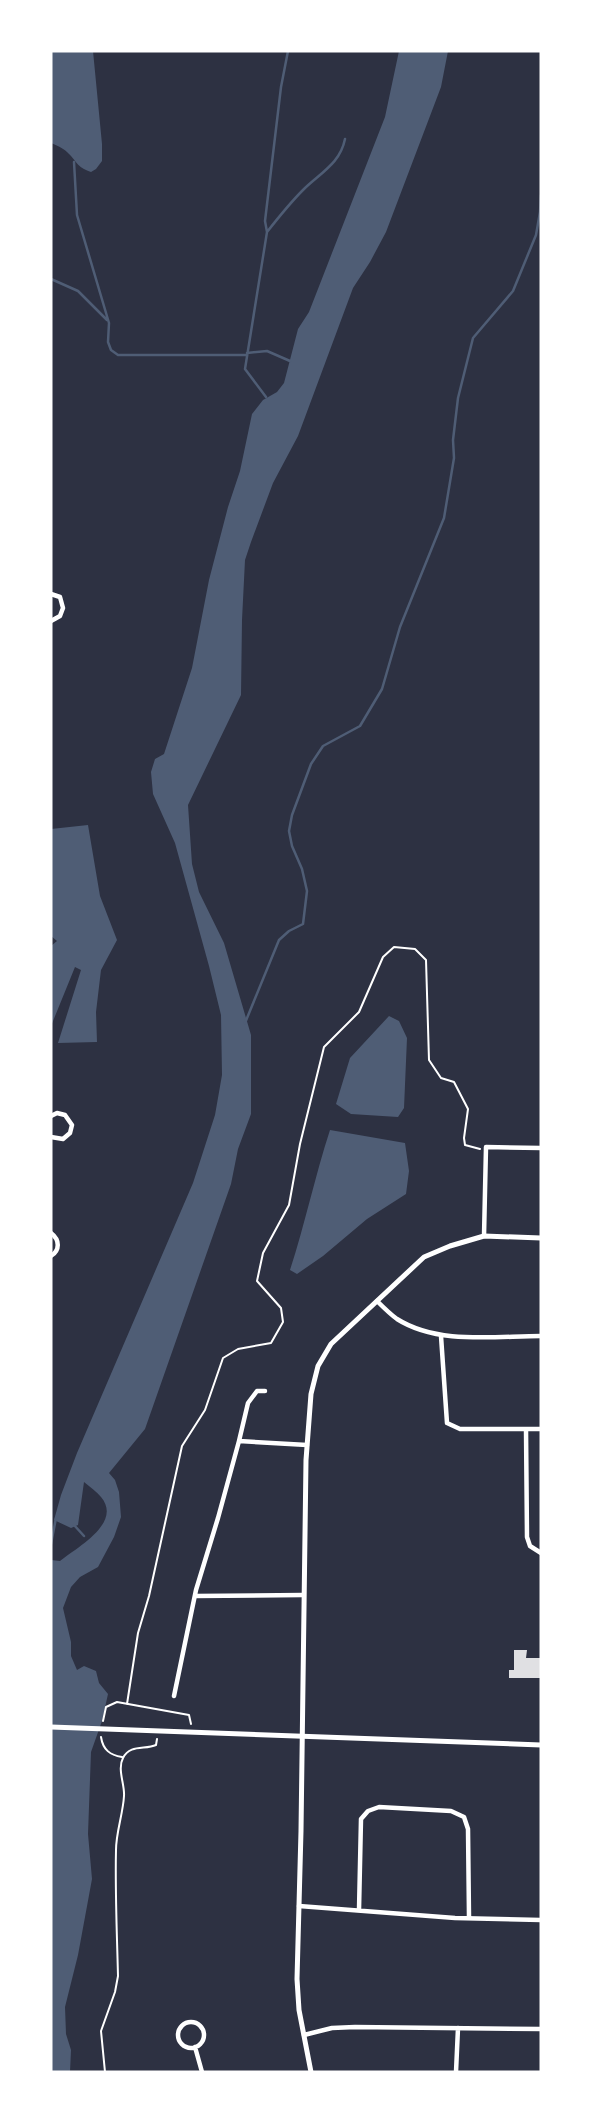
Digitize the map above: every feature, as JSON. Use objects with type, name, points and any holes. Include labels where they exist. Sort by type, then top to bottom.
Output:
[{"type":"street","points":[[51,594],[60,597],[63,608],[60,616],[51,621]]},
{"type":"street","points":[[51,1116],[57,1113],[65,1115],[72,1125],[70,1133],[63,1139],[51,1137]]},
{"type":"street","points":[[484,1236],[486,1147],[541,1148]]},
{"type":"street","points":[[51,1233],[58,1244],[56,1252],[51,1256]]},
{"type":"street","points":[[311,2072],[299,2010],[297,1979],[307,1445],[311,1394],[318,1366],[331,1344],[424,1257],[484,1236],[541,1238]]},
{"type":"street","points":[[377,1300],[396,1318],[414,1328],[441,1336],[541,1336]]},
{"type":"street","points":[[441,1336],[447,1423],[460,1429],[541,1429]]},
{"type":"street","points":[[174,1696],[195,1596],[248,1403],[257,1391],[265,1391]]},
{"type":"street","points":[[526,1429],[527,1536],[530,1546],[541,1553]]},
{"type":"street","points":[[239,1441],[307,1445]]},
{"type":"street","points":[[195,1596],[303,1595]]},
{"type":"street","points":[[51,1727],[541,1745]]},
{"type":"street","points":[[359,1910],[361,1819],[368,1811],[379,1807],[451,1811],[464,1817],[468,1829],[469,1917]]},
{"type":"street","points":[[299,1906],[541,1920]]},
{"type":"street","points":[[185,2023],[197,2023],[203,2030],[202,2042],[195,2047],[187,2047],[180,2042],[178,2034],[185,2023]]},
{"type":"street","points":[[303,2035],[332,2028],[541,2029]]},
{"type":"street","points":[[456,2072],[458,2028]]},
{"type":"street","points":[[195,2047],[202,2072]]},
{"type":"path","points":[[192,1732],[189,1715],[127,1704],[138,1633],[149,1596],[181,1446],[205,1410],[223,1358],[238,1349],[271,1343],[282,1322],[281,1308],[257,1280],[263,1253],[289,1205],[300,1144],[324,1047],[359,1012],[383,957],[394,947],[415,949],[426,960],[429,1060],[441,1078],[454,1082],[468,1109],[465,1145],[479,1149],[486,1147]]},
{"type":"path","points":[[105,2072],[101,2031],[118,1976],[116,1847],[124,1796],[121,1765],[123,1758],[133,1749],[156,1745],[158,1730]]},
{"type":"water","points":[[51,51],[93,51],[102,161],[91,172],[79,166],[64,149],[51,143]]},
{"type":"water","points":[[399,51],[448,51],[441,87],[386,232],[353,288],[298,436],[273,483],[251,542],[245,560],[241,695],[188,805],[192,864],[199,892],[224,943],[251,1035],[251,1114],[238,1149],[231,1184],[145,1429],[109,1473],[119,1492],[121,1517],[114,1537],[98,1567],[80,1577],[71,1587],[63,1608],[71,1642],[71,1656],[77,1670],[84,1666],[96,1671],[99,1683],[108,1694],[91,1752],[88,1834],[92,1879],[65,2007],[66,2034],[71,2050],[70,2072],[51,2072],[51,1560],[60,1561],[95,1534],[106,1516],[106,1507],[99,1495],[84,1482],[78,1525],[71,1528],[54,1520],[77,1453],[193,1183],[215,1115],[222,1075],[221,1015],[175,843],[153,794],[151,772],[155,759],[164,754],[192,668],[209,580],[240,471],[252,414],[263,400],[277,392],[284,383],[298,329],[309,312],[385,117]]},
{"type":"water","points":[[88,825],[100,896],[117,940],[101,970],[96,1012],[97,1042],[58,1043],[81,970],[75,967],[51,1026],[51,946],[57,941],[51,936],[51,829]]},
{"type":"water","points":[[389,1016],[399,1021],[407,1038],[404,1108],[398,1117],[351,1114],[336,1104],[350,1058]]},
{"type":"water","points":[[330,1130],[405,1143],[409,1171],[406,1194],[367,1219],[297,1274],[290,1270]]},
{"type":"building","points":[[514,1650],[527,1650],[526,1658],[541,1658],[541,1678],[509,1678],[509,1670],[514,1670]]},
{"type":"waterway","points":[[266,397],[245,369],[267,232],[265,221],[281,87],[288,51]]},
{"type":"waterway","points":[[267,232],[298,195],[334,162],[345,139]]},
{"type":"waterway","points":[[74,162],[77,215],[109,323],[108,342],[111,350],[118,355],[247,355]]},
{"type":"waterway","points":[[245,1023],[279,940],[303,924],[307,891],[289,831],[292,815],[311,764],[323,746],[360,726],[382,689],[400,627],[444,518],[454,458],[453,440],[458,398],[473,338],[513,291],[536,235],[541,195]]},
{"type":"waterway","points":[[51,279],[78,291],[107,320]]},
{"type":"waterway","points":[[247,353],[267,351],[290,361]]},
{"type":"waterway","points":[[51,1544],[56,1518]]},
{"type":"waterway","points":[[74,1525],[84,1536]]}]
